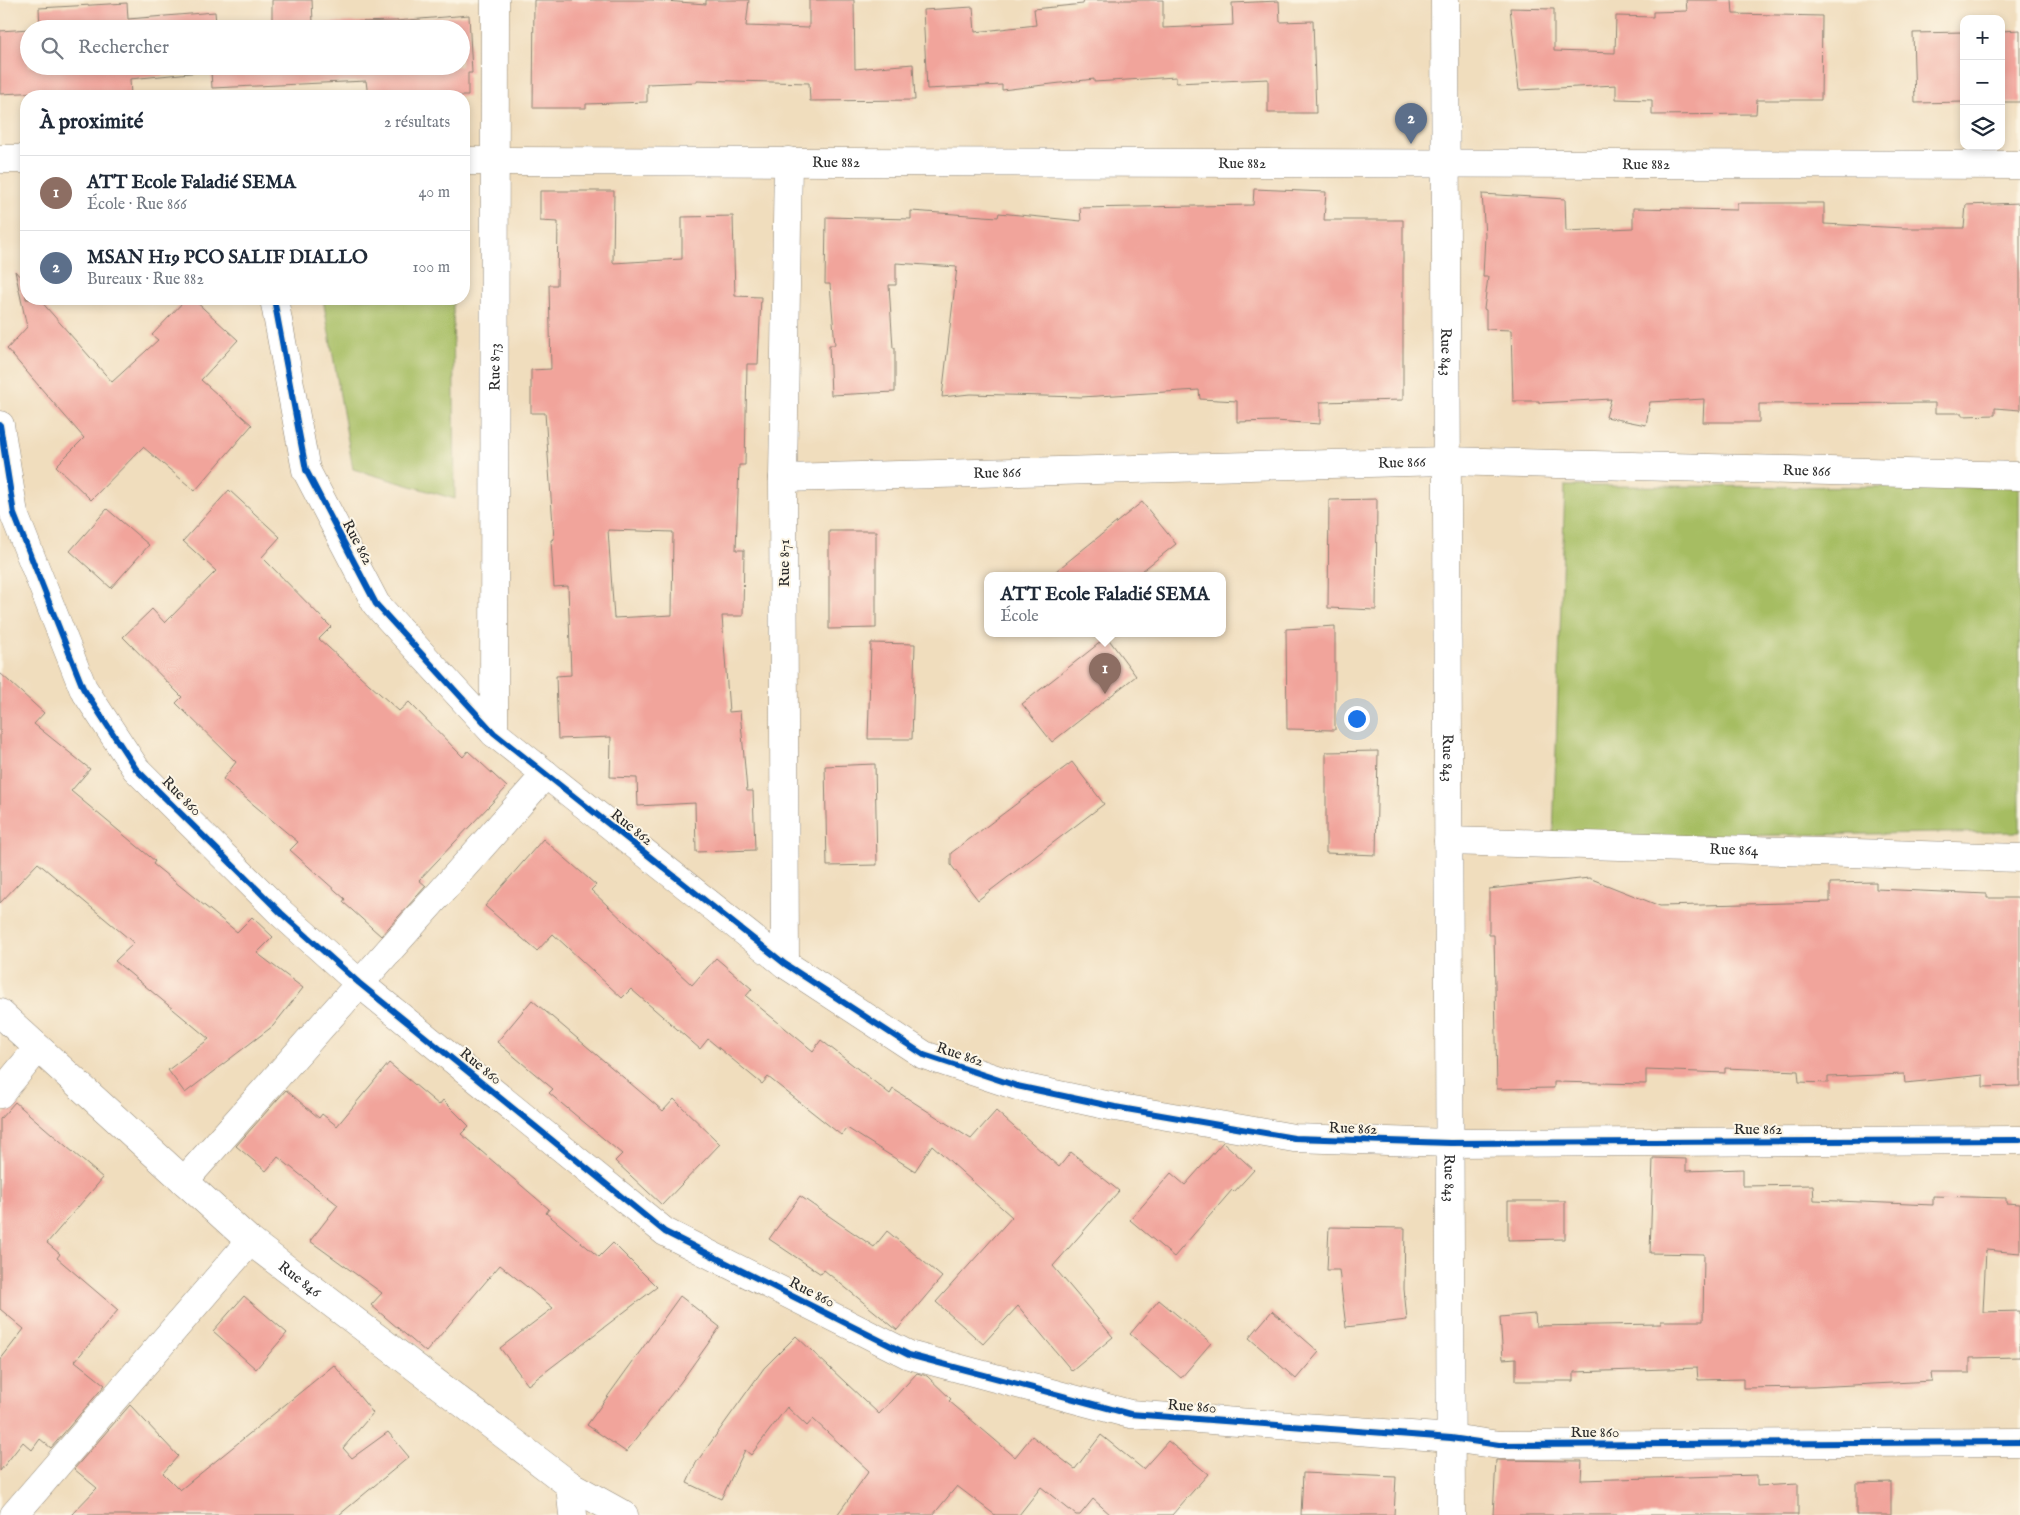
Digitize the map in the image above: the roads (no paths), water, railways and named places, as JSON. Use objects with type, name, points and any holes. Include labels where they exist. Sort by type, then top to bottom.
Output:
[{"type":"street","name":"Rue 873","points":[[494,733],[496,0]]},
{"type":"street","name":"Rue 843","points":[[1445,0],[1451,1515]]},
{"type":"street","points":[[0,159],[20,159]]},
{"type":"street","name":"Rue 882","points":[[470,160],[2020,165]]},
{"type":"street","name":"Rue 871","points":[[785,964],[783,478],[788,161]]},
{"type":"street","name":"Rue 862","points":[[275,305],[306,470],[376,604],[494,733],[785,964],[924,1055],[1017,1086],[1115,1107],[1294,1138],[1450,1143],[2020,1140]]},
{"type":"street","name":"Rue 860","points":[[0,425],[14,514],[83,688],[136,769],[281,913],[359,983],[665,1232],[909,1355],[1130,1414],[1451,1438],[1499,1445],[2020,1442]]},
{"type":"street","name":"Rue 866","points":[[783,478],[1446,461],[2020,476]]},
{"type":"street","points":[[184,1181],[546,774]]},
{"type":"street","name":"Rue 864","points":[[1448,841],[2020,858]]},
{"type":"street","name":"Rue 846","points":[[0,1013],[250,1241],[570,1485],[624,1515]]},
{"type":"street","points":[[0,1094],[38,1048]]},
{"type":"street","points":[[14,1515],[250,1241]]},
{"type":"street","points":[[570,1485],[573,1515]]},
{"type":"place","name":"MSAN H19 PCO SALIF DIALLO","points":[[1411,144]]},
{"type":"place","name":"ATT Ecole Faladié SEMA","points":[[1105,694]]}]
